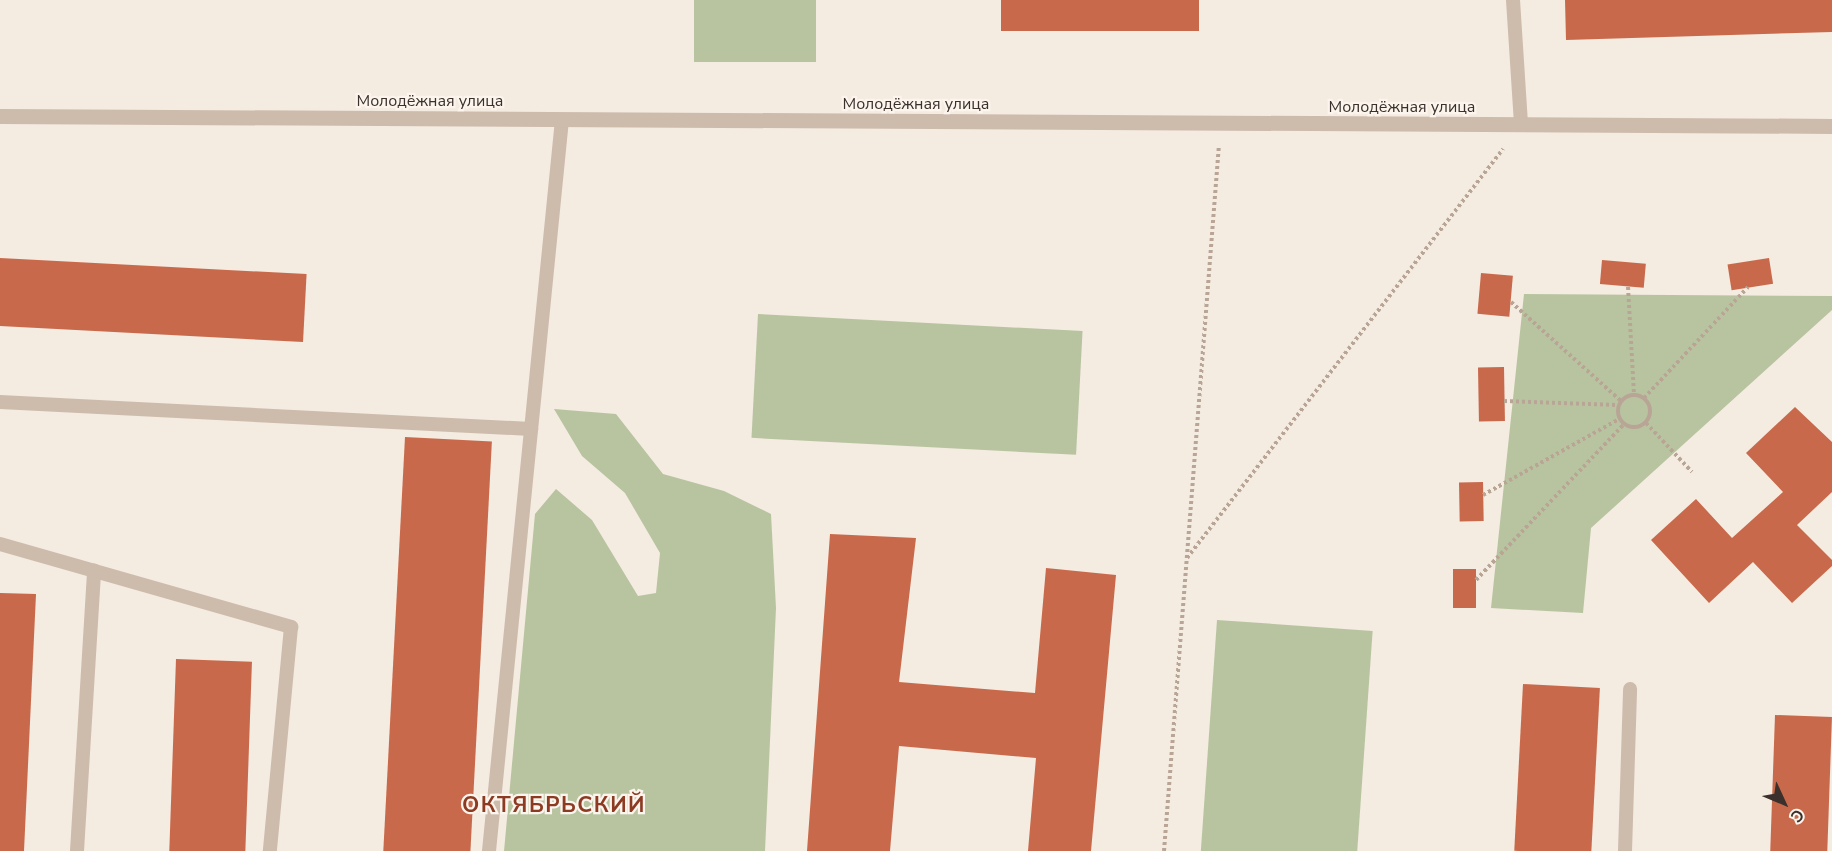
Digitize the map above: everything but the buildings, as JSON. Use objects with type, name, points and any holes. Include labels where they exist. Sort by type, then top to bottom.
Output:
[{"type":"street","name":"Молодёжная улица","points":[[0,116],[1832,126]]},
{"type":"lane","points":[[1513,0],[1521,125]]},
{"type":"lane","points":[[489,851],[562,120]]},
{"type":"lane","points":[[0,402],[531,429]]},
{"type":"lane","points":[[0,544],[291,627],[270,851]]},
{"type":"lane","points":[[77,851],[94,571]]},
{"type":"lane","points":[[1625,851],[1630,689]]},
{"type":"path","points":[[1164,851],[1221,123]]},
{"type":"path","points":[[1186,559],[1521,125]]},
{"type":"path","points":[[1628,287],[1634,395]]},
{"type":"path","points":[[1644,399],[1748,287]]},
{"type":"path","points":[[1511,302],[1620,403]]},
{"type":"path","points":[[1620,403],[1619,419],[1624,424],[1635,428],[1646,423],[1651,411],[1644,399],[1634,395]]},
{"type":"path","points":[[1504,401],[1620,403],[1634,395]]},
{"type":"path","points":[[1483,495],[1619,419]]},
{"type":"path","points":[[1646,423],[1692,471]]},
{"type":"path","points":[[1476,580],[1624,424]]},
{"type":"green space","points":[[694,0],[816,0],[816,62],[694,62]]},
{"type":"green space","points":[[1524,294],[1832,296],[1832,310],[1591,528],[1583,613],[1491,608]]},
{"type":"green space","points":[[758,314],[1083,331],[1076,455],[752,438]]},
{"type":"green space","points":[[554,409],[616,414],[663,474],[724,491],[771,514],[776,608],[765,851],[504,851],[535,514],[556,489],[592,520],[638,596],[656,593],[660,553],[625,493],[582,456]]},
{"type":"green space","points":[[1217,620],[1373,631],[1357,851],[1201,851]]},
{"type":"district","name":"ОКТЯБРЬСКИЙ","points":[[554,806]]}]
